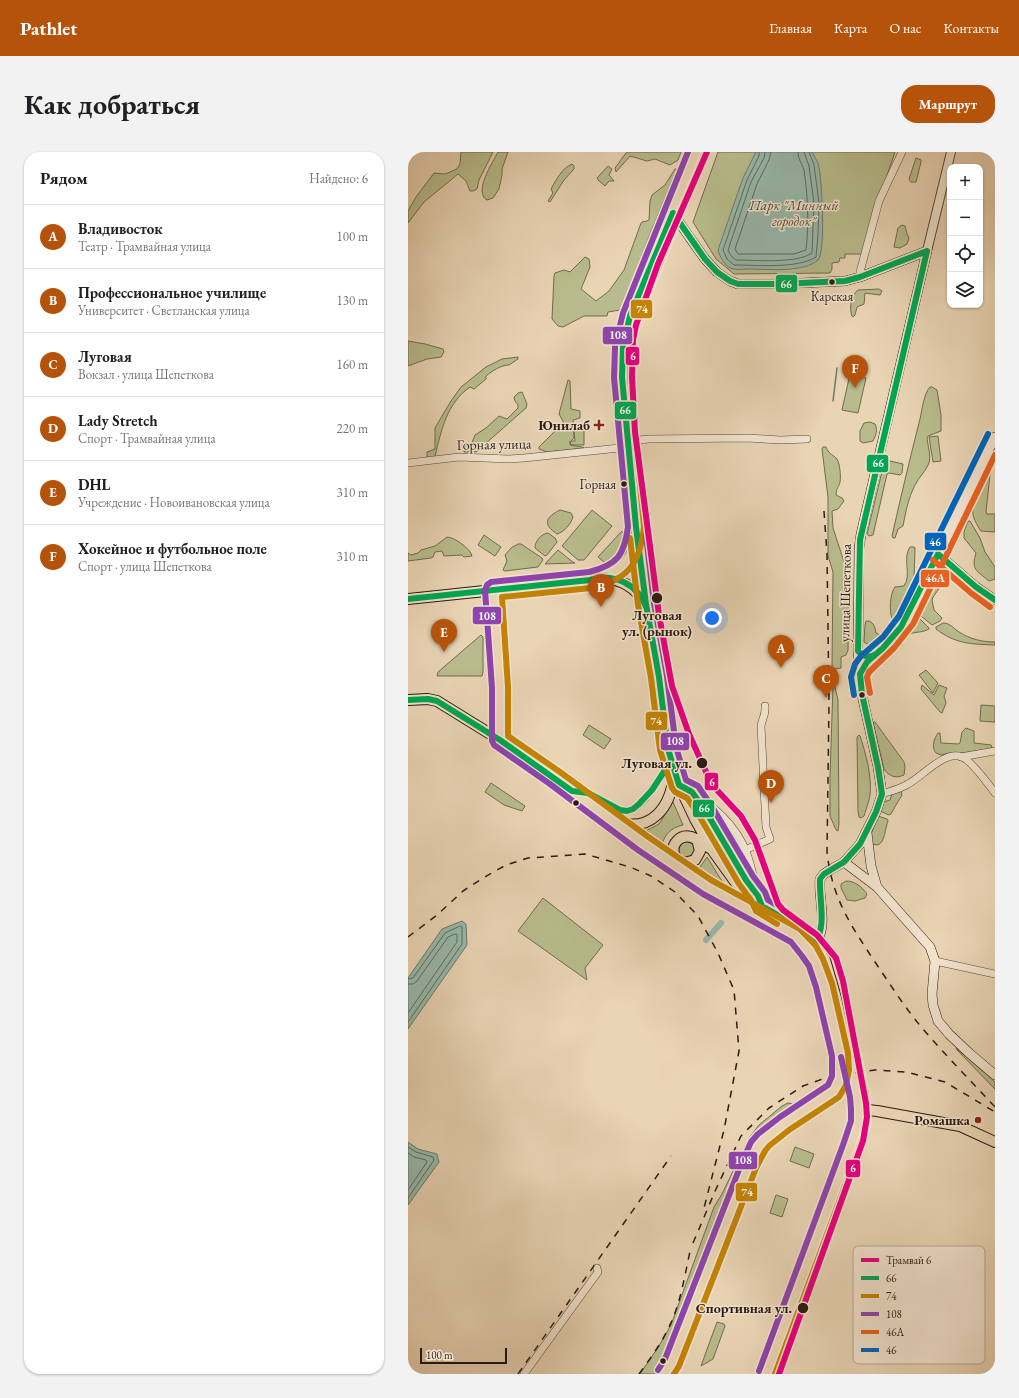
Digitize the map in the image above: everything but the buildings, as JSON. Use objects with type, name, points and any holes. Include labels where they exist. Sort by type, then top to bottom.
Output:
[{"type":"main road","points":[[697,152],[630,316],[626,330],[622,362],[636,527],[646,604],[659,677],[668,749],[680,786],[695,819],[713,851],[736,883],[744,892],[762,906],[797,926],[815,944],[825,960],[832,981],[854,1079],[859,1109],[859,1122],[851,1148],[766,1374]]},
{"type":"main road","points":[[673,212],[705,259],[718,272],[730,281],[738,284],[753,285],[845,281],[860,277],[927,251]]},
{"type":"main road","name":"улица Шепеткова","points":[[815,944],[820,938],[822,929],[820,879],[824,874],[844,862],[860,844],[867,833],[882,794],[862,694],[858,651],[860,540],[927,251]]},
{"type":"main road","points":[[860,674],[867,662],[895,635],[906,620],[995,437]]},
{"type":"main road","points":[[408,599],[590,580],[603,577],[623,566],[631,555],[635,542],[636,527]]},
{"type":"main road","points":[[938,554],[976,587],[995,600]]},
{"type":"main road","points":[[603,577],[614,579],[629,585],[639,593],[646,604]]},
{"type":"main road","points":[[493,590],[500,688],[500,740]]},
{"type":"main road","points":[[858,651],[862,656],[866,657],[877,654]]},
{"type":"main road","points":[[408,700],[428,699],[437,701],[500,740],[612,821],[713,891],[796,936],[809,951],[816,963],[824,985],[842,1066],[839,1084],[834,1092],[784,1124],[758,1146],[749,1165],[668,1372]]},
{"type":"main road","points":[[612,821],[632,826],[652,820],[663,808],[670,794],[673,782],[673,765]]},
{"type":"main road","points":[[662,856],[685,863],[695,860],[700,851],[695,819]]},
{"type":"main road","points":[[867,833],[871,866],[877,887]]},
{"type":"main road","points":[[688,874],[675,855],[675,844],[679,839],[684,836],[690,836],[713,851]]},
{"type":"main road","points":[[844,862],[877,887],[930,947],[935,961],[932,994],[933,1005],[938,1021],[949,1034],[995,1075]]},
{"type":"main road","points":[[859,1109],[960,1126],[995,1142]]},
{"type":"street","points":[[860,277],[860,272],[879,201],[902,152]]},
{"type":"street","name":"улица Шепеткова","points":[[927,251],[951,152]]},
{"type":"street","name":"Горная улица","points":[[408,463],[459,457],[503,459],[524,458],[629,444],[649,439],[748,438],[807,440]]},
{"type":"street","points":[[745,850],[770,839],[766,827],[761,726],[765,716],[765,706]]},
{"type":"street","points":[[882,794],[909,784],[936,763],[950,757],[961,757],[995,751]]},
{"type":"street","points":[[961,757],[973,766],[995,793]]},
{"type":"street","points":[[572,791],[583,791],[619,810],[635,809],[673,765]]},
{"type":"street","points":[[680,786],[692,792],[715,809],[739,838],[745,850],[762,906]]},
{"type":"street","points":[[935,961],[995,974]]},
{"type":"street","points":[[524,1374],[598,1272],[598,1268]]},
{"type":"green space","points":[[461,152],[493,152],[479,180],[477,189],[470,191],[466,181],[458,174],[424,202],[408,223],[408,211],[416,197],[434,173],[445,174],[457,169],[460,164]]},
{"type":"green space","points":[[498,152],[508,152],[502,169],[499,189],[493,198],[487,200],[483,196],[483,184]]},
{"type":"green space","points":[[628,152],[681,152],[678,160],[670,165],[655,159],[647,161],[630,156],[616,172],[615,168]]},
{"type":"green space","name":"Парк \"Минный городок\"","points":[[718,152],[895,152],[867,234],[862,254],[845,254],[845,258],[840,258],[839,262],[832,263],[830,273],[734,274],[716,259],[693,222]]},
{"type":"green space","points":[[916,158],[921,160],[921,162],[916,182],[911,182],[909,179]]},
{"type":"green space","points":[[572,164],[574,169],[564,180],[550,202],[548,201],[553,193],[551,189],[557,178],[565,168]]},
{"type":"green space","points":[[608,166],[612,169],[609,175],[614,181],[609,181],[605,186],[597,178]]},
{"type":"green space","points":[[675,169],[677,169],[650,234],[623,306],[620,310],[608,312],[607,316],[584,316],[563,327],[558,326],[552,319],[555,273],[564,270],[570,272],[585,257],[589,259],[590,267],[581,289],[596,301],[609,291],[624,270],[641,223],[649,220],[650,201],[652,195],[665,185]]},
{"type":"green space","points":[[902,225],[905,226],[909,238],[907,244],[900,248],[894,247],[898,228]]},
{"type":"green space","points":[[879,289],[882,291],[880,295],[865,293],[864,304],[857,307],[853,317],[851,313],[851,306],[852,298],[856,292],[858,290]]},
{"type":"green space","points":[[408,341],[443,349],[444,352],[441,357],[427,359],[408,366]]},
{"type":"green space","points":[[518,357],[518,359],[509,365],[500,367],[491,372],[486,376],[486,379],[474,389],[470,387],[462,393],[450,409],[446,418],[435,457],[427,459],[427,452],[435,449],[435,428],[461,387],[486,367],[502,359]]},
{"type":"green space","points":[[850,374],[866,378],[858,413],[842,410]]},
{"type":"green space","points":[[568,380],[570,381],[571,409],[580,411],[580,418],[573,420],[574,438],[571,441],[575,441],[574,431],[584,430],[584,445],[571,445],[570,441],[570,445],[584,448],[547,452],[539,449],[539,447],[563,423],[559,414]]},
{"type":"green space","points":[[930,387],[937,390],[941,415],[941,431],[928,436],[927,438],[930,454],[929,463],[913,490],[903,526],[898,529],[895,538],[893,538],[892,536],[926,393]]},
{"type":"green space","points":[[522,392],[527,404],[526,408],[476,452],[464,452],[465,446],[471,445],[475,435],[486,428],[499,416],[507,419],[518,408],[514,397],[518,393]]},
{"type":"green space","points":[[870,422],[875,424],[876,435],[873,441],[863,443],[860,441],[860,431],[864,423]]},
{"type":"green space","points":[[938,436],[941,461],[933,462],[929,437]]},
{"type":"green space","points":[[823,447],[826,447],[827,450],[837,459],[840,467],[840,482],[836,495],[844,501],[838,509],[832,511],[833,528],[849,577],[848,650],[846,655],[841,657],[841,668],[835,669],[832,667],[833,572],[828,556],[828,497]]},
{"type":"green space","points":[[886,460],[903,464],[902,473],[900,475],[887,474],[873,535],[869,536],[867,534]]},
{"type":"green space","points":[[988,471],[990,474],[986,512],[987,514],[995,514],[995,532],[981,531],[973,515],[974,506],[979,495],[983,479]]},
{"type":"green space","points":[[560,510],[571,513],[573,517],[567,527],[557,534],[549,527],[548,521],[552,515]]},
{"type":"green space","points":[[592,510],[612,526],[584,560],[578,560],[562,546]]},
{"type":"green space","points":[[968,521],[970,521],[980,538],[985,552],[995,567],[995,579],[989,581],[978,572],[974,566],[976,553],[964,538],[964,532]]},
{"type":"green space","points":[[622,531],[625,542],[620,557],[607,567],[598,557]]},
{"type":"green space","points":[[548,533],[555,538],[557,542],[545,556],[535,548],[535,545],[541,536]]},
{"type":"green space","points":[[484,535],[501,547],[495,556],[478,545]]},
{"type":"green space","points":[[447,537],[462,544],[469,550],[472,556],[444,556],[442,551],[435,552],[431,558],[408,561],[408,553],[411,555],[418,553],[421,550],[435,546]]},
{"type":"green space","points":[[521,544],[542,558],[543,560],[538,567],[503,570],[507,561],[505,555],[511,548]]},
{"type":"green space","points":[[910,547],[915,548],[914,580],[902,612],[898,617],[892,618],[890,607],[893,590],[895,587],[904,586],[906,582],[907,556]]},
{"type":"green space","points":[[558,550],[574,563],[575,563],[545,564]]},
{"type":"green space","points":[[942,566],[945,567],[950,573],[933,597],[932,600],[934,610],[942,618],[940,621],[932,625],[921,616],[919,604],[934,573]]},
{"type":"green space","points":[[914,614],[917,614],[929,629],[908,634],[903,640],[902,645],[896,647],[895,641]]},
{"type":"green space","points":[[866,621],[872,623],[875,627],[876,633],[880,635],[877,641],[869,645],[864,642]]},
{"type":"green space","points":[[943,623],[950,625],[967,637],[981,641],[995,642],[995,645],[964,642],[950,638],[936,629],[936,627]]},
{"type":"green space","points":[[481,635],[483,637],[482,676],[437,676],[438,672]]},
{"type":"green space","points":[[926,670],[938,683],[933,693],[919,675]]},
{"type":"green space","points":[[922,685],[934,695],[939,685],[947,688],[944,696],[946,703],[942,713],[921,689]]},
{"type":"green space","points":[[833,686],[835,687],[838,700],[838,831],[836,830],[830,816]]},
{"type":"green space","points":[[981,705],[995,706],[995,722],[980,721]]},
{"type":"green space","points":[[873,722],[875,722],[904,762],[904,775],[898,777],[892,776],[884,769]]},
{"type":"green space","points":[[589,725],[611,739],[604,749],[583,735]]},
{"type":"green space","points":[[966,728],[974,731],[974,743],[991,745],[992,747],[990,749],[941,755],[934,751],[935,738],[938,733],[940,733],[941,743],[958,744],[960,743],[962,732]]},
{"type":"green space","points":[[859,735],[868,765],[870,780],[870,795],[864,816],[861,818],[859,817],[858,811],[857,737]]},
{"type":"green space","points":[[491,783],[525,806],[522,811],[504,805],[485,792]]},
{"type":"green space","points":[[901,791],[902,795],[891,814],[889,815],[880,811],[883,802],[890,800],[892,794]]},
{"type":"green space","points":[[673,802],[683,825],[674,828],[668,833],[661,848],[640,834],[659,824]]},
{"type":"green space","points":[[878,816],[887,819],[888,821],[882,841],[878,845],[871,844],[870,837]]},
{"type":"green space","points":[[684,842],[690,842],[695,847],[693,856],[690,858],[684,858],[679,853],[679,847]]},
{"type":"green space","points":[[707,857],[720,878],[733,895],[698,870]]},
{"type":"green space","points":[[846,881],[855,883],[861,887],[867,894],[865,898],[855,901],[847,900],[841,888],[841,884]]},
{"type":"green space","points":[[543,898],[603,945],[585,968],[587,980],[518,931]]},
{"type":"green space","points":[[956,1048],[995,1082],[995,1089],[957,1050]]},
{"type":"green space","points":[[788,1103],[793,1104],[792,1108],[757,1137],[744,1162],[672,1345],[658,1364],[655,1374],[640,1374],[671,1325],[714,1207],[722,1194],[749,1138],[759,1125],[782,1106]]},
{"type":"green space","points":[[795,1147],[814,1154],[809,1168],[790,1161]]},
{"type":"green space","points":[[776,1195],[788,1199],[782,1217],[770,1213]]},
{"type":"green space","points":[[700,1306],[703,1307],[703,1310],[682,1364],[678,1363]]},
{"type":"green space","points":[[717,1322],[724,1324],[725,1326],[713,1359],[701,1366]]},
{"type":"water","points":[[756,152],[812,152],[818,163],[822,198],[823,230],[822,244],[818,260],[811,264],[801,268],[774,270],[735,269],[730,268],[720,256],[718,250],[743,178]]},
{"type":"water","points":[[462,921],[466,924],[467,945],[408,1029],[408,978],[442,929]]},
{"type":"water","points":[[408,1142],[418,1149],[437,1154],[439,1162],[408,1205]]},
{"type":"waterway","points":[[833,401],[837,368]]},
{"type":"waterway","points":[[706,940],[721,923]]},
{"type":"railway","points":[[824,511],[827,554],[829,702],[827,852],[833,883],[850,923],[916,1021],[995,1107]]},
{"type":"railway","points":[[408,937],[437,915],[463,891],[506,865],[528,858],[585,854],[630,867],[651,876],[675,892],[698,916],[718,953],[734,990],[739,1051],[724,1130],[704,1208]]},
{"type":"railway","points":[[693,1243],[741,1136],[769,1108],[803,1086],[831,1076],[875,1070],[906,1072],[945,1082],[995,1112]]},
{"type":"railway","points":[[518,1374],[671,1156]]},
{"type":"railway","points":[[639,1374],[659,1345],[673,1318],[677,1308],[691,1247]]},
{"type":"tram line","name":"6","points":[[707,152],[658,264],[636,325],[633,340],[632,377],[635,432],[659,615],[672,686],[689,734],[707,774],[716,789],[741,816],[755,840],[778,904],[783,910],[817,935],[836,958],[843,981],[866,1103],[867,1117],[863,1141],[779,1374]]},
{"type":"transit line","name":"108","points":[[658,1370],[665,1359],[751,1142],[758,1134],[780,1117],[828,1085],[832,1076],[832,1056],[816,987],[809,966],[791,942],[703,894],[638,850],[550,784],[494,745],[492,741],[492,688],[485,590],[487,585],[491,582],[589,572],[613,562],[618,558],[621,552],[628,527],[614,378],[615,346],[623,313],[688,152]]},
{"type":"transit line","name":"74","points":[[674,1374],[679,1366],[756,1168],[765,1151],[789,1130],[839,1097],[846,1085],[849,1070],[848,1053],[832,983],[823,959],[816,946],[800,929],[711,880],[508,736],[508,687],[502,597],[591,588],[604,585],[623,575],[635,560],[639,551],[644,527],[630,377],[631,348],[638,318],[704,155]]},
{"type":"transit line","name":"66","points":[[673,213],[630,316],[623,347],[622,377],[636,527],[646,604],[659,677],[668,749],[679,785],[692,792],[705,810],[746,880],[758,896],[762,906],[797,926],[815,944],[819,936],[822,920],[820,879],[824,874],[844,862],[860,844],[876,812],[882,794],[878,767],[862,694],[860,674],[867,662],[883,648],[901,627],[938,554]]},
{"type":"transit line","name":"66","points":[[673,213],[705,259],[717,272],[730,281],[738,284],[845,281],[860,277],[927,251]]},
{"type":"transit line","name":"66","points":[[882,649],[873,656],[864,656],[858,651],[860,540],[927,251]]},
{"type":"transit line","name":"46","points":[[854,695],[851,677],[855,664],[861,656],[883,637],[899,616],[988,434]]},
{"type":"transit line","name":"46А","points":[[870,693],[867,677],[869,672],[894,648],[913,624],[995,455]]},
{"type":"transit line","name":"108","points":[[646,536],[654,603],[667,676],[676,747],[686,780],[698,786],[711,805],[753,876],[765,892],[768,900],[785,910]]},
{"type":"transit line","name":"74","points":[[630,538],[638,605],[651,678],[660,750],[672,788],[675,792],[687,798],[698,814],[739,884],[751,900],[756,911],[777,924]]},
{"type":"transit line","name":"66","points":[[938,554],[976,587],[995,600]]},
{"type":"transit line","name":"46А","points":[[933,560],[971,593],[990,607]]},
{"type":"transit line","name":"66","points":[[408,599],[608,578],[624,582],[632,587],[643,600],[647,609]]},
{"type":"transit line","name":"66","points":[[408,700],[428,699],[437,701],[500,740],[572,791],[588,793],[620,810],[627,811],[633,809],[639,804],[652,790],[671,761]]},
{"type":"transit line","name":"74","points":[[775,1374],[867,1124],[866,1094],[857,1053]]},
{"type":"transit line","name":"108","points":[[759,1371],[851,1121],[850,1097],[841,1057]]},
{"type":"place","name":"Карская","points":[[832,282]]},
{"type":"place","name":"Хокейное и футбольное поле","points":[[855,388]]},
{"type":"place","name":"Юнилаб","points":[[599,425]]},
{"type":"place","name":"Горная","points":[[624,484]]},
{"type":"place","name":"Луговая ул. (рынок)","points":[[657,598]]},
{"type":"place","name":"Профессиональное училище","points":[[601,607]]},
{"type":"place","name":"DHL","points":[[444,652]]},
{"type":"place","name":"Владивосток","points":[[781,668]]},
{"type":"place","name":"Луговая","points":[[826,698]]},
{"type":"place","name":"Луговая ул.","points":[[702,763]]},
{"type":"place","name":"Lady Stretch","points":[[771,803]]},
{"type":"place","name":"Ромашка","points":[[978,1120]]},
{"type":"place","name":"Спортивная ул.","points":[[803,1308]]}]
